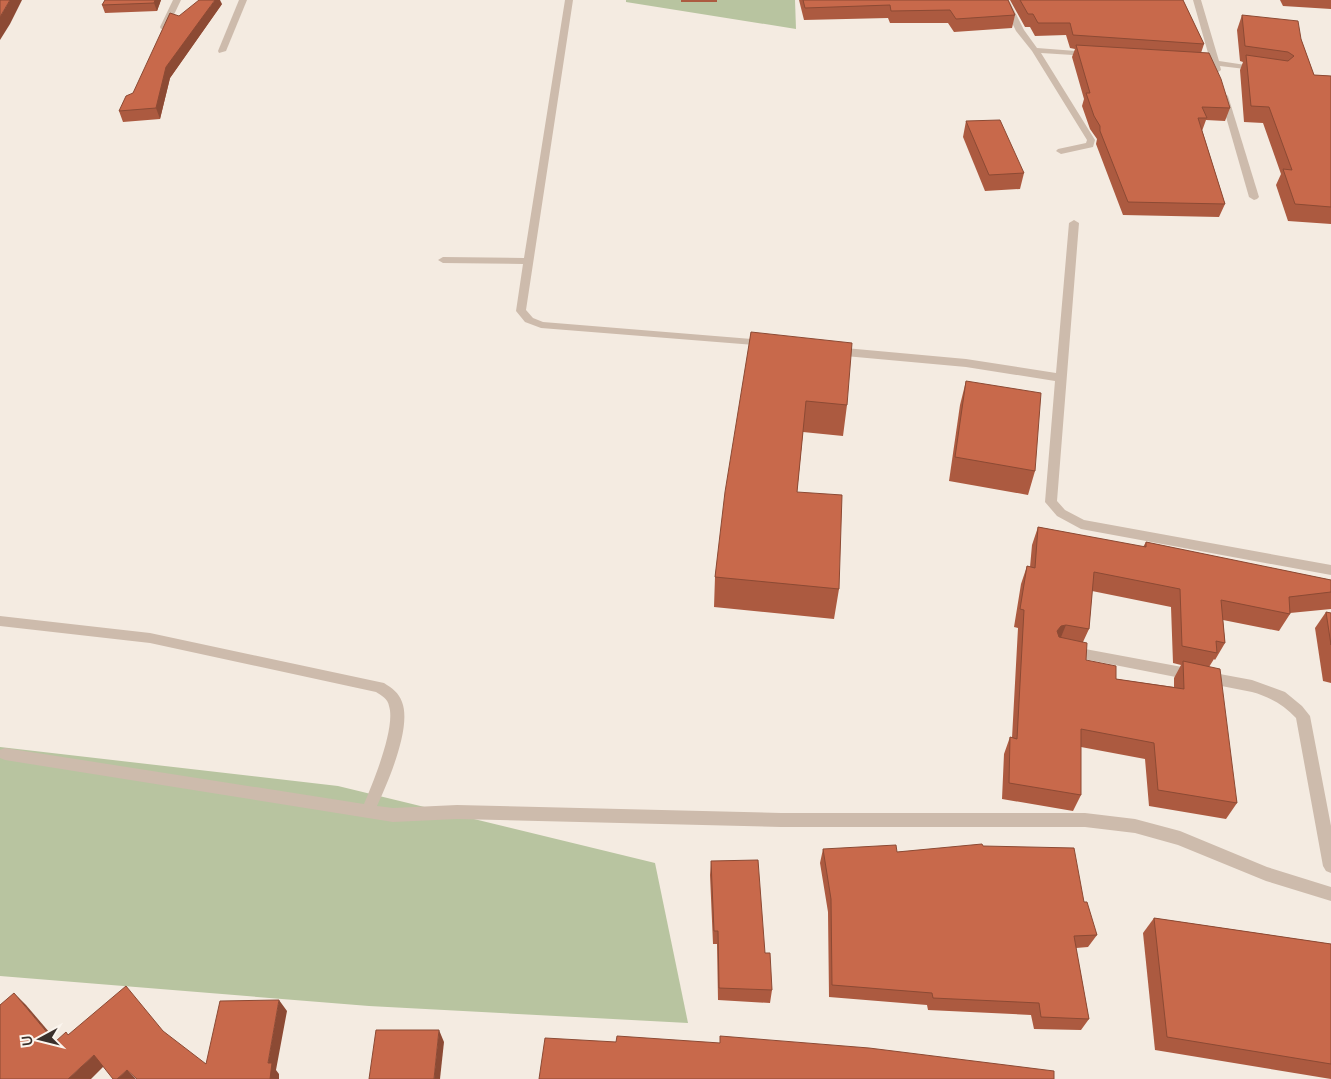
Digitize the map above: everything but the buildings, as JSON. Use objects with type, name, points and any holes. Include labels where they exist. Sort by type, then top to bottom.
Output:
[{"type":"street","points":[[161,35],[176,0]]},
{"type":"street","points":[[222,51],[243,0]]},
{"type":"street","points":[[569,0],[521,312],[529,320],[541,325],[777,346]]},
{"type":"street","points":[[1005,0],[1020,31],[1035,50],[1091,140],[1090,145],[1061,152]]},
{"type":"street","points":[[1197,0],[1254,197]]},
{"type":"street","points":[[1035,50],[1098,55]]},
{"type":"street","points":[[1186,60],[1272,70]]},
{"type":"street","points":[[1074,223],[1051,502],[1061,513],[1081,524],[1331,570]]},
{"type":"street","points":[[443,260],[528,261]]},
{"type":"street","points":[[826,350],[966,363],[1062,378]]},
{"type":"street","points":[[0,621],[150,638],[379,687],[388,692],[396,704],[398,717],[383,777],[368,810]]},
{"type":"street","points":[[1059,649],[1252,686],[1274,692],[1291,702],[1303,716],[1331,866]]},
{"type":"street","points":[[5,754],[394,815],[457,812],[781,820],[1085,820],[1135,826],[1180,838],[1266,874],[1331,894]]},
{"type":"green space","points":[[626,0],[795,0],[796,29],[626,2]]},
{"type":"green space","points":[[0,747],[338,786],[655,863],[688,1023],[369,1006],[0,976]]}]
